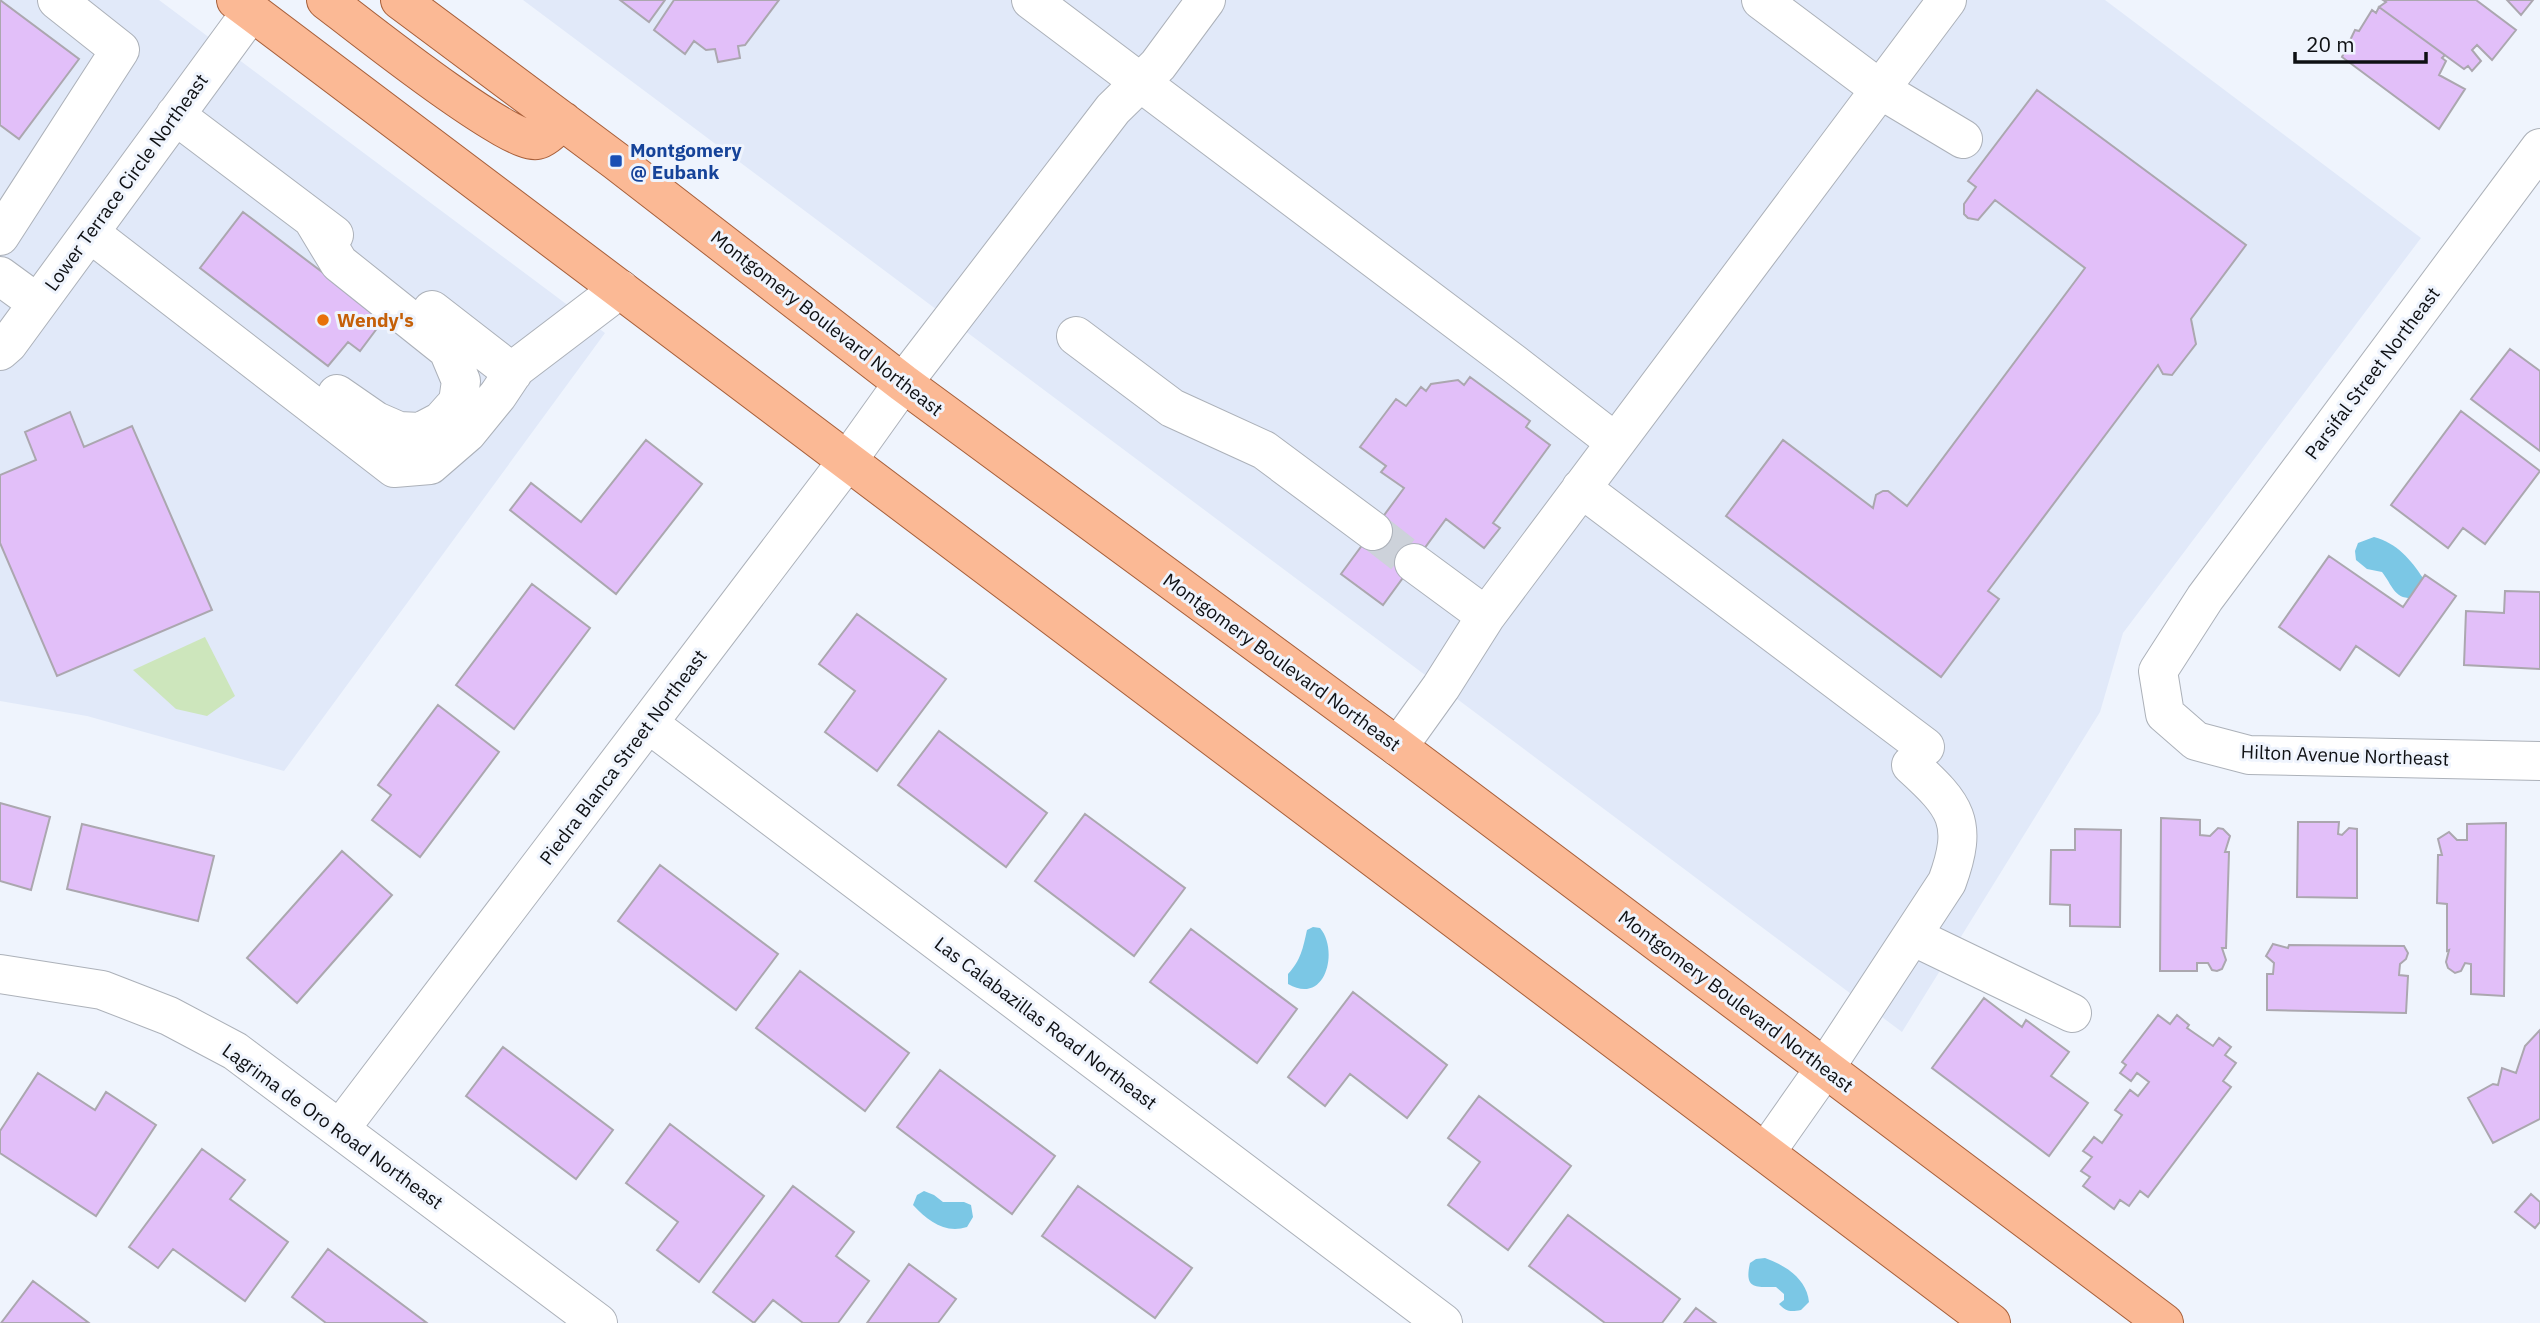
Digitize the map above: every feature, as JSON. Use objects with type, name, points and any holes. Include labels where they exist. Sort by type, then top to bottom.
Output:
[{"type":"main road","points":[[326,0],[462,103],[526,139],[539,139],[563,121]]},
{"type":"main road","name":"Montgomery Boulevard Northeast","points":[[400,0],[563,121],[903,383],[1398,747],[2164,1323]]},
{"type":"main road","points":[[252,4],[620,289],[1991,1323]]},
{"type":"street","points":[[0,236],[120,50],[57,0]]},
{"type":"street","points":[[1031,0],[1615,442]]},
{"type":"street","name":"Piedra Blanca Street Northeast","points":[[340,1129],[1113,109],[1158,65],[1206,0]]},
{"type":"street","points":[[1761,0],[1881,90],[1963,139]]},
{"type":"street","points":[[1398,747],[1441,687],[1486,616],[1947,0]]},
{"type":"street","name":"Lower Terrace Circle Northeast","points":[[0,351],[90,233],[252,4]]},
{"type":"street","points":[[175,115],[513,373]]},
{"type":"street","name":"Parsifal Street Northeast","points":[[2205,598],[2540,148]]},
{"type":"street","points":[[252,358],[284,357],[376,421],[399,431],[420,432],[441,421],[458,401],[461,381],[448,350],[339,263],[313,220]]},
{"type":"street","points":[[90,233],[394,468],[430,465],[467,433],[516,368],[620,289]]},
{"type":"street","points":[[0,276],[37,303]]},
{"type":"street","points":[[1076,336],[1172,408],[1264,450],[1373,531]]},
{"type":"street","points":[[1581,488],[1918,756],[1952,810],[1959,830],[1956,858],[1947,882],[1825,1068],[1766,1152]]},
{"type":"street","points":[[1414,563],[1486,616]]},
{"type":"street","name":"Hilton Avenue Northeast","points":[[2205,598],[2158,671],[2165,714],[2196,741],[2249,755],[2540,761]]},
{"type":"street","name":"Las Calabazillas Road Northeast","points":[[649,724],[1443,1323]]},
{"type":"street","points":[[1912,936],[2072,1013]]},
{"type":"street","name":"Lagrima de Oro Road Northeast","points":[[0,974],[102,990],[169,1016],[235,1051],[598,1323]]},
{"type":"shaded area","points":[[0,0],[159,0],[605,333],[284,771],[87,716],[0,701]]},
{"type":"shaded area","points":[[523,0],[2105,0],[2421,238],[2123,633],[2100,712],[1902,1032]]},
{"type":"green space","points":[[205,637],[235,696],[207,716],[176,709],[133,670]]},
{"type":"water","points":[[2374,537],[2390,543],[2403,553],[2423,578],[2415,598],[2398,594],[2382,572],[2367,569],[2356,560],[2358,543]]},
{"type":"water","points":[[1320,928],[1326,938],[1328,961],[1320,982],[1312,988],[1301,989],[1288,984],[1288,974],[1299,959],[1307,930]]},
{"type":"water","points":[[924,1191],[943,1202],[964,1202],[971,1205],[973,1217],[967,1227],[951,1229],[937,1225],[925,1216],[913,1205],[917,1195]]},
{"type":"water","points":[[1765,1258],[1794,1274],[1804,1286],[1809,1302],[1801,1310],[1789,1311],[1782,1307],[1779,1304],[1784,1300],[1784,1294],[1776,1287],[1757,1286],[1750,1282],[1750,1263]]},
{"type":"building","points":[[0,0],[79,59],[19,139],[0,125]]},
{"type":"building","points":[[620,0],[665,0],[649,22]]},
{"type":"building","points":[[674,0],[779,0],[745,45],[738,46],[740,58],[718,62],[715,49],[706,50],[694,41],[685,54],[654,30]]},
{"type":"building","points":[[2383,0],[2476,0],[2516,30],[2492,60],[2477,45],[2472,50],[2481,61],[2472,71],[2468,66],[2464,69],[2379,7],[2386,2]]},
{"type":"building","points":[[2507,0],[2533,0],[2521,15]]},
{"type":"building","points":[[2379,7],[2445,55],[2442,58],[2446,61],[2439,75],[2465,89],[2439,129],[2342,57],[2355,30],[2359,31],[2372,10],[2376,13]]},
{"type":"building","points":[[2037,90],[2246,245],[2191,319],[2196,344],[2172,375],[2163,374],[2158,365],[1988,591],[1999,599],[1941,677],[1726,516],[1783,440],[1873,508],[1876,495],[1883,491],[1888,491],[1907,506],[2085,268],[1995,200],[1978,220],[1968,218],[1964,214],[1964,204],[1976,187],[1968,181]]},
{"type":"building","points":[[243,212],[384,319],[360,351],[348,342],[328,366],[200,268]]},
{"type":"building","points":[[2510,349],[2540,371],[2540,451],[2471,399]]},
{"type":"building","points":[[1470,377],[1530,421],[1526,427],[1550,445],[1493,523],[1500,528],[1484,548],[1446,519],[1383,605],[1341,574],[1404,488],[1381,472],[1386,466],[1360,447],[1396,399],[1406,406],[1421,387],[1426,391],[1431,384],[1458,380],[1464,385]]},
{"type":"building","points":[[2461,411],[2540,471],[2485,544],[2463,528],[2448,548],[2391,505]]},
{"type":"building","points":[[70,412],[84,447],[132,426],[212,610],[57,676],[0,543],[0,475],[36,460],[25,432]]},
{"type":"building","points":[[646,440],[702,484],[616,594],[510,510],[531,483],[581,522]]},
{"type":"building","points":[[2329,556],[2403,607],[2425,575],[2456,596],[2399,676],[2356,646],[2340,670],[2279,627]]},
{"type":"building","points":[[532,584],[590,628],[514,729],[456,685]]},
{"type":"building","points":[[2505,591],[2540,592],[2540,669],[2464,665],[2466,611],[2504,613]]},
{"type":"building","points":[[857,614],[946,679],[877,771],[825,732],[855,691],[819,664]]},
{"type":"building","points":[[438,705],[499,752],[420,857],[372,820],[391,795],[378,785]]},
{"type":"building","points":[[939,731],[1047,813],[1006,867],[898,785]]},
{"type":"building","points":[[0,803],[50,817],[31,890],[0,881]]},
{"type":"building","points":[[1085,814],[1185,888],[1134,956],[1035,881]]},
{"type":"building","points":[[2161,818],[2200,820],[2200,835],[2210,836],[2218,828],[2230,836],[2225,852],[2229,852],[2226,948],[2222,948],[2226,960],[2222,969],[2217,971],[2212,970],[2208,963],[2197,963],[2197,971],[2160,971]]},
{"type":"building","points":[[2298,822],[2339,822],[2338,834],[2342,835],[2349,828],[2357,829],[2357,898],[2297,897]]},
{"type":"building","points":[[2506,823],[2504,996],[2471,994],[2471,964],[2465,963],[2461,971],[2455,973],[2448,968],[2446,962],[2449,950],[2447,951],[2447,904],[2437,903],[2438,855],[2442,855],[2438,839],[2449,832],[2457,840],[2467,840],[2467,824]]},
{"type":"building","points":[[82,824],[214,856],[198,921],[67,889]]},
{"type":"building","points":[[2075,829],[2121,830],[2120,927],[2070,926],[2070,905],[2050,904],[2051,850],[2075,850]]},
{"type":"building","points":[[342,851],[392,895],[297,1003],[247,958]]},
{"type":"building","points":[[660,865],[778,954],[736,1010],[618,921]]},
{"type":"building","points":[[1191,929],[1297,1009],[1257,1063],[1150,982]]},
{"type":"building","points":[[2273,944],[2288,948],[2289,945],[2404,946],[2408,953],[2400,964],[2399,975],[2408,976],[2406,1013],[2267,1010],[2267,974],[2273,974],[2274,963],[2266,956]]},
{"type":"building","points":[[800,971],[909,1053],[865,1111],[756,1028]]},
{"type":"building","points":[[1353,992],[1447,1065],[1407,1118],[1350,1074],[1325,1106],[1288,1077]]},
{"type":"building","points":[[1984,998],[2022,1027],[2026,1020],[2069,1052],[2051,1076],[2088,1103],[2049,1156],[1932,1068]]},
{"type":"building","points":[[2158,1015],[2170,1024],[2177,1015],[2189,1025],[2187,1028],[2213,1046],[2219,1038],[2231,1047],[2225,1055],[2236,1063],[2223,1081],[2231,1087],[2148,1197],[2140,1191],[2129,1206],[2120,1200],[2114,1209],[2083,1186],[2090,1177],[2081,1171],[2092,1157],[2083,1151],[2094,1137],[2102,1143],[2122,1115],[2115,1110],[2130,1090],[2138,1096],[2149,1082],[2137,1073],[2131,1081],[2120,1073],[2126,1065],[2122,1062]]},
{"type":"building","points":[[2540,1030],[2540,1119],[2493,1143],[2468,1098],[2493,1084],[2498,1085],[2502,1068],[2516,1073],[2525,1046]]},
{"type":"building","points":[[503,1047],[613,1130],[576,1179],[466,1096]]},
{"type":"building","points":[[940,1070],[1055,1156],[1012,1214],[897,1127]]},
{"type":"building","points":[[38,1073],[95,1110],[106,1092],[156,1125],[96,1216],[0,1153],[0,1131]]},
{"type":"building","points":[[1479,1096],[1571,1166],[1508,1250],[1448,1205],[1480,1162],[1448,1138]]},
{"type":"building","points":[[670,1124],[764,1196],[699,1282],[657,1250],[678,1222],[626,1183]]},
{"type":"building","points":[[202,1149],[245,1180],[230,1199],[288,1242],[245,1301],[173,1249],[158,1268],[129,1247]]},
{"type":"building","points":[[793,1186],[854,1232],[836,1256],[869,1281],[838,1323],[803,1323],[773,1300],[754,1323],[713,1292]]},
{"type":"building","points":[[1078,1186],[1192,1268],[1155,1318],[1042,1236]]},
{"type":"building","points":[[2531,1194],[2540,1202],[2540,1222],[2535,1228],[2515,1212]]},
{"type":"building","points":[[1568,1215],[1680,1299],[1662,1323],[1605,1323],[1529,1266]]},
{"type":"building","points":[[328,1249],[427,1323],[326,1323],[292,1297]]},
{"type":"building","points":[[909,1264],[956,1299],[938,1323],[867,1323]]},
{"type":"building","points":[[33,1281],[89,1323],[1,1323]]},
{"type":"building","points":[[1696,1308],[1716,1323],[1684,1323]]},
{"type":"tunnel","points":[[1373,531],[1414,563]]},
{"type":"place","name":"Montgomery @ Eubank","points":[[616,161]]},
{"type":"place","name":"Wendy's","points":[[323,320]]}]
